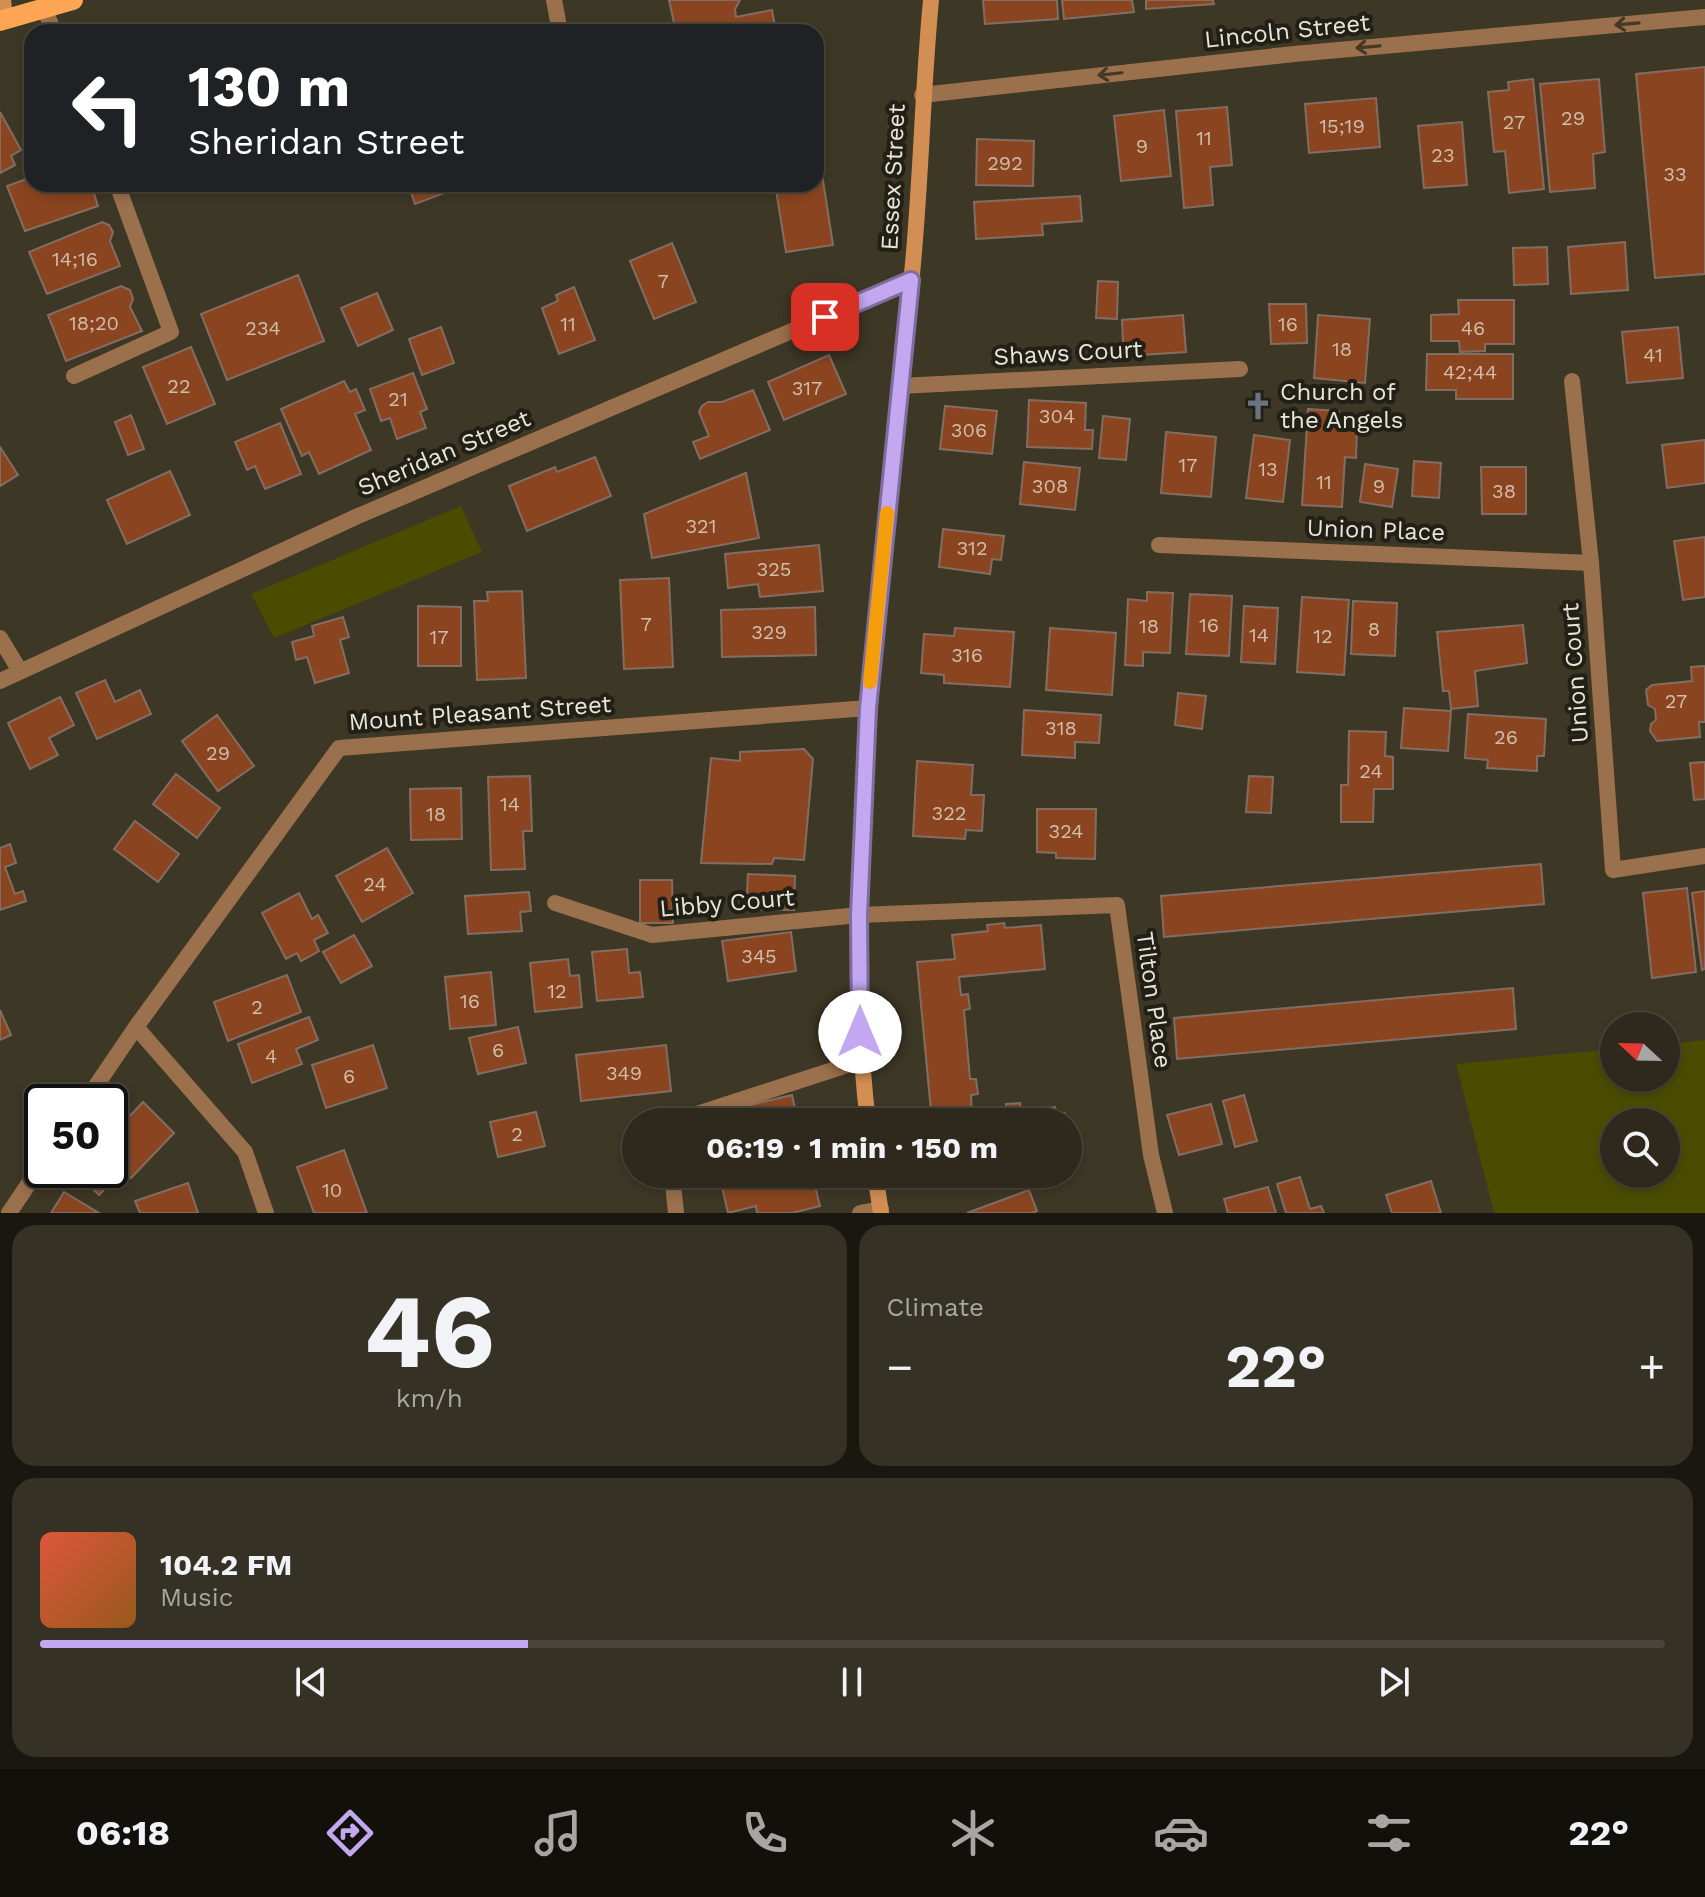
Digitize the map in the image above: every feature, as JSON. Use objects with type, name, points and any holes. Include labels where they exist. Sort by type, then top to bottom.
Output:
[{"type":"main road","points":[[3,13],[44,8],[73,0]]},
{"type":"main road","name":"Essex Street","points":[[866,1108],[860,1061],[859,915],[868,708],[911,280],[931,0]]},
{"type":"main road","points":[[877,1188],[881,1211]]},
{"type":"street","points":[[554,0],[558,24]]},
{"type":"street","points":[[44,8],[51,24]]},
{"type":"street","name":"Lincoln Street","points":[[922,95],[1294,54],[1705,17]]},
{"type":"street","points":[[74,376],[171,332],[120,192]]},
{"type":"street","name":"Sheridan Street","points":[[0,681],[358,516],[911,280]]},
{"type":"street","name":"Shaws Court","points":[[900,386],[1240,369]]},
{"type":"street","name":"Union Court","points":[[1572,381],[1591,563],[1613,870],[1705,856]]},
{"type":"street","name":"Union Place","points":[[1159,545],[1591,563]]},
{"type":"street","points":[[0,638],[20,671]]},
{"type":"street","name":"Mount Pleasant Street","points":[[97,1084],[339,748],[868,708]]},
{"type":"street","name":"Libby Court","points":[[555,903],[652,935],[859,915]]},
{"type":"street","name":"Tilton Place","points":[[859,915],[1117,905],[1151,1155],[1165,1213]]},
{"type":"street","points":[[136,1027],[245,1152],[266,1213]]},
{"type":"street","points":[[715,1108],[860,1061]]},
{"type":"street","points":[[9,1213],[26,1188]]},
{"type":"street","points":[[673,1188],[676,1213]]},
{"type":"street","points":[[860,1213],[881,1211]]},
{"type":"shaded area","points":[[461,506],[482,552],[274,638],[251,594]]},
{"type":"shaded area","points":[[1705,1040],[1705,1213],[1494,1213],[1456,1064],[1600,1050],[1600,1092],[1680,1092],[1680,1043]]},
{"type":"building","points":[[669,0],[740,0],[735,9],[736,17],[772,10],[775,24],[674,24]]},
{"type":"building","points":[[983,0],[1057,0],[1058,19],[985,24]]},
{"type":"building","points":[[1062,0],[1132,0],[1134,12],[1064,19]]},
{"type":"building","points":[[1146,0],[1213,0],[1214,4],[1146,9]]},
{"type":"building","points":[[1705,67],[1705,274],[1655,278],[1636,74]]},
{"type":"building","points":[[1533,79],[1544,189],[1509,193],[1505,151],[1494,152],[1488,92],[1509,90],[1508,82]]},
{"type":"building","points":[[1599,79],[1605,152],[1593,154],[1595,188],[1550,192],[1540,84]]},
{"type":"building","points":[[1376,98],[1380,147],[1309,153],[1305,104]]},
{"type":"building","points":[[1227,107],[1232,165],[1210,167],[1213,205],[1184,208],[1176,111]]},
{"type":"building","points":[[1164,110],[1171,176],[1121,181],[1114,116]]},
{"type":"building","points":[[0,112],[21,150],[11,156],[15,165],[0,173]]},
{"type":"building","points":[[1462,122],[1467,185],[1424,188],[1418,126]]},
{"type":"building","points":[[977,139],[1034,141],[1033,186],[976,185]]},
{"type":"building","points":[[24,180],[24,192],[94,192],[98,206],[25,231],[7,186]]},
{"type":"building","points":[[824,187],[833,245],[786,252],[776,192],[824,192]]},
{"type":"building","points":[[411,192],[447,192],[415,204]]},
{"type":"building","points":[[1080,196],[1082,221],[1042,224],[1043,235],[976,239],[974,202]]},
{"type":"building","points":[[102,222],[109,225],[113,232],[110,241],[120,266],[47,294],[29,252]]},
{"type":"building","points":[[1625,242],[1628,290],[1571,294],[1568,247]]},
{"type":"building","points":[[672,243],[696,302],[654,319],[630,261]]},
{"type":"building","points":[[1547,247],[1548,284],[1514,285],[1513,248]]},
{"type":"building","points":[[298,275],[324,341],[227,380],[201,314]]},
{"type":"building","points":[[1098,281],[1118,282],[1117,319],[1096,318]]},
{"type":"building","points":[[121,286],[130,290],[133,299],[130,307],[142,331],[66,361],[48,315]]},
{"type":"building","points":[[574,287],[595,340],[559,354],[542,308],[558,301],[556,295]]},
{"type":"building","points":[[377,293],[393,330],[358,346],[341,308]]},
{"type":"building","points":[[1458,300],[1514,300],[1514,344],[1485,344],[1485,351],[1460,352],[1459,341],[1431,341],[1431,315],[1459,314]]},
{"type":"building","points":[[1269,304],[1306,304],[1307,343],[1271,344]]},
{"type":"building","points":[[1183,315],[1186,352],[1142,355],[1141,343],[1123,344],[1122,320]]},
{"type":"building","points":[[1318,315],[1370,319],[1365,383],[1314,378]]},
{"type":"building","points":[[441,327],[454,363],[422,375],[409,339]]},
{"type":"building","points":[[1678,327],[1683,378],[1627,383],[1622,332]]},
{"type":"building","points":[[191,347],[215,404],[167,424],[143,367]]},
{"type":"building","points":[[1427,354],[1513,354],[1513,399],[1456,399],[1456,390],[1426,390]]},
{"type":"building","points":[[829,355],[846,394],[784,420],[768,382]]},
{"type":"building","points":[[413,373],[427,409],[420,412],[426,428],[397,439],[390,418],[381,421],[370,389]]},
{"type":"building","points":[[344,381],[350,392],[356,389],[365,410],[355,414],[371,450],[319,474],[309,452],[302,456],[281,409]]},
{"type":"building","points":[[753,390],[770,430],[700,459],[693,442],[709,436],[699,412],[702,406]]},
{"type":"building","points":[[1029,400],[1086,403],[1085,430],[1093,430],[1092,449],[1027,447]]},
{"type":"building","points":[[945,406],[997,411],[992,454],[940,449]]},
{"type":"building","points":[[1308,409],[1339,411],[1338,427],[1357,428],[1356,458],[1345,457],[1342,507],[1302,505]]},
{"type":"building","points":[[131,415],[144,449],[128,455],[115,422]]},
{"type":"building","points":[[1103,416],[1130,419],[1126,460],[1099,458]]},
{"type":"building","points":[[280,423],[301,474],[265,489],[255,466],[247,470],[235,442]]},
{"type":"building","points":[[1166,432],[1216,437],[1211,497],[1161,493]]},
{"type":"building","points":[[1254,435],[1290,440],[1283,502],[1246,498]]},
{"type":"building","points":[[1705,440],[1705,483],[1667,488],[1662,445]]},
{"type":"building","points":[[0,447],[18,475],[0,486]]},
{"type":"building","points":[[595,457],[611,496],[527,531],[509,486],[555,467],[557,472]]},
{"type":"building","points":[[1414,461],[1441,463],[1439,498],[1412,496]]},
{"type":"building","points":[[1024,462],[1080,468],[1075,510],[1020,504]]},
{"type":"building","points":[[1365,464],[1398,469],[1392,507],[1360,502]]},
{"type":"building","points":[[1481,467],[1526,467],[1526,514],[1482,514]]},
{"type":"building","points":[[170,471],[190,515],[127,544],[107,500]]},
{"type":"building","points":[[746,473],[759,538],[652,558],[644,514]]},
{"type":"building","points":[[943,529],[1004,536],[1001,560],[992,559],[990,574],[939,567]]},
{"type":"building","points":[[1705,537],[1705,597],[1683,600],[1674,541]]},
{"type":"building","points":[[819,545],[823,591],[760,597],[758,584],[728,588],[725,554]]},
{"type":"building","points":[[669,578],[673,667],[624,669],[620,580]]},
{"type":"building","points":[[522,591],[526,678],[477,680],[474,601],[488,601],[487,592]]},
{"type":"building","points":[[1147,592],[1173,593],[1170,653],[1143,652],[1143,666],[1125,665],[1128,599],[1147,601]]},
{"type":"building","points":[[1190,594],[1232,596],[1229,656],[1186,654]]},
{"type":"building","points":[[1302,597],[1349,600],[1344,675],[1297,672]]},
{"type":"building","points":[[1353,601],[1397,603],[1395,656],[1351,654]]},
{"type":"building","points":[[418,606],[461,607],[461,666],[418,666]]},
{"type":"building","points":[[1244,606],[1278,608],[1275,664],[1241,662]]},
{"type":"building","points":[[815,607],[816,655],[722,657],[721,610]]},
{"type":"building","points":[[343,617],[349,637],[340,640],[349,673],[315,683],[307,657],[296,660],[292,642],[314,636],[312,626]]},
{"type":"building","points":[[1523,625],[1527,663],[1475,671],[1478,706],[1451,709],[1449,691],[1443,691],[1437,632]]},
{"type":"building","points":[[955,628],[1014,632],[1010,687],[944,683],[944,675],[921,673],[924,634],[954,636]]},
{"type":"building","points":[[1050,628],[1116,633],[1112,695],[1046,690]]},
{"type":"building","points":[[1705,666],[1705,722],[1699,722],[1700,737],[1657,741],[1650,731],[1651,724],[1656,720],[1655,709],[1648,705],[1646,690],[1652,685],[1692,681],[1691,667]]},
{"type":"building","points":[[105,680],[115,702],[140,690],[151,714],[97,739],[76,693]]},
{"type":"building","points":[[1178,693],[1206,696],[1202,729],[1175,725]]},
{"type":"building","points":[[60,697],[74,725],[49,738],[58,755],[30,769],[8,723]]},
{"type":"building","points":[[1404,708],[1451,711],[1448,751],[1401,748]]},
{"type":"building","points":[[1024,710],[1101,715],[1099,743],[1075,742],[1075,758],[1022,755]]},
{"type":"building","points":[[1468,714],[1546,719],[1544,756],[1537,756],[1537,771],[1487,768],[1488,760],[1465,758]]},
{"type":"building","points":[[217,715],[254,766],[218,791],[182,741]]},
{"type":"building","points":[[1349,731],[1386,732],[1385,756],[1393,757],[1393,789],[1374,789],[1373,822],[1341,822],[1341,785],[1348,785]]},
{"type":"building","points":[[804,749],[813,759],[804,860],[774,858],[772,864],[701,863],[711,758],[740,761],[740,752]]},
{"type":"building","points":[[917,761],[973,765],[971,795],[984,795],[982,831],[966,830],[965,839],[913,836]]},
{"type":"building","points":[[1705,762],[1705,799],[1694,800],[1690,763]]},
{"type":"building","points":[[176,774],[220,808],[197,838],[153,804]]},
{"type":"building","points":[[530,776],[532,831],[523,831],[525,869],[491,870],[488,777]]},
{"type":"building","points":[[1249,776],[1273,777],[1271,813],[1246,812]]},
{"type":"building","points":[[461,788],[462,839],[411,840],[410,789]]},
{"type":"building","points":[[1037,809],[1096,809],[1095,859],[1056,858],[1056,853],[1037,852]]},
{"type":"building","points":[[135,821],[179,854],[158,882],[114,849]]},
{"type":"building","points":[[10,844],[16,863],[5,867],[15,894],[23,891],[26,901],[0,910],[0,848]]},
{"type":"building","points":[[387,848],[413,893],[362,922],[336,876]]},
{"type":"building","points":[[1541,864],[1544,904],[1164,937],[1161,896]]},
{"type":"building","points":[[748,874],[795,876],[794,910],[746,909]]},
{"type":"building","points":[[640,880],[672,880],[673,923],[640,923]]},
{"type":"building","points":[[1687,888],[1696,972],[1652,978],[1643,893]]},
{"type":"building","points":[[1705,891],[1705,969],[1702,970],[1692,893]]},
{"type":"building","points":[[529,892],[531,911],[520,912],[522,931],[468,934],[465,896]]},
{"type":"building","points":[[299,893],[312,919],[318,915],[328,933],[314,940],[319,951],[301,961],[297,953],[286,959],[262,913]]},
{"type":"building","points":[[1004,923],[1005,928],[1041,925],[1045,969],[959,977],[961,995],[968,994],[970,1009],[964,1010],[970,1079],[976,1079],[978,1094],[971,1095],[972,1108],[931,1108],[917,962],[955,959],[952,935],[988,931],[987,925]]},
{"type":"building","points":[[791,932],[796,971],[728,981],[722,941]]},
{"type":"building","points":[[354,935],[372,966],[341,983],[323,952]]},
{"type":"building","points":[[627,949],[629,973],[640,972],[643,997],[597,1001],[592,952]]},
{"type":"building","points":[[568,959],[570,976],[579,975],[582,1007],[535,1012],[530,963]]},
{"type":"building","points":[[491,972],[496,1025],[450,1029],[445,977]]},
{"type":"building","points":[[287,975],[301,1012],[228,1041],[214,1002]]},
{"type":"building","points":[[1513,988],[1516,1029],[1177,1059],[1174,1018]]},
{"type":"building","points":[[0,1010],[11,1035],[0,1040]]},
{"type":"building","points":[[309,1017],[318,1040],[296,1049],[302,1064],[252,1083],[238,1044]]},
{"type":"building","points":[[518,1027],[526,1063],[478,1074],[469,1038]]},
{"type":"building","points":[[373,1045],[387,1088],[326,1108],[312,1065]]},
{"type":"building","points":[[666,1045],[671,1091],[581,1101],[576,1055]]},
{"type":"building","points":[[792,1095],[795,1108],[737,1108]]},
{"type":"building","points":[[1244,1095],[1257,1141],[1235,1147],[1223,1101]]},
{"type":"building","points":[[143,1102],[174,1133],[131,1178],[128,1175],[128,1118]]},
{"type":"building","points":[[1020,1103],[1021,1108],[1006,1108],[1006,1104]]},
{"type":"building","points":[[1211,1104],[1222,1144],[1179,1155],[1167,1115]]},
{"type":"building","points":[[536,1112],[545,1146],[498,1157],[490,1122]]},
{"type":"building","points":[[344,1150],[367,1213],[314,1213],[297,1167]]},
{"type":"building","points":[[1300,1177],[1310,1209],[1321,1206],[1324,1213],[1286,1213],[1277,1184]]},
{"type":"building","points":[[1431,1181],[1441,1213],[1392,1213],[1386,1195]]},
{"type":"building","points":[[188,1183],[198,1213],[140,1213],[135,1201]]},
{"type":"building","points":[[1268,1187],[1276,1213],[1228,1213],[1224,1199]]},
{"type":"building","points":[[92,1188],[106,1188],[99,1195]]},
{"type":"building","points":[[722,1188],[816,1188],[820,1206],[792,1213],[757,1213],[756,1206],[728,1213]]},
{"type":"building","points":[[1029,1190],[1037,1211],[1032,1213],[967,1213]]},
{"type":"building","points":[[64,1192],[99,1213],[51,1213]]},
{"type":"slow traffic","points":[[870,682],[887,513]]},
{"type":"place","name":"Church of the Angels","points":[[1258,406]]},
{"type":"route","points":[[825,317],[911,280],[868,708],[859,915],[860,1032]]}]
